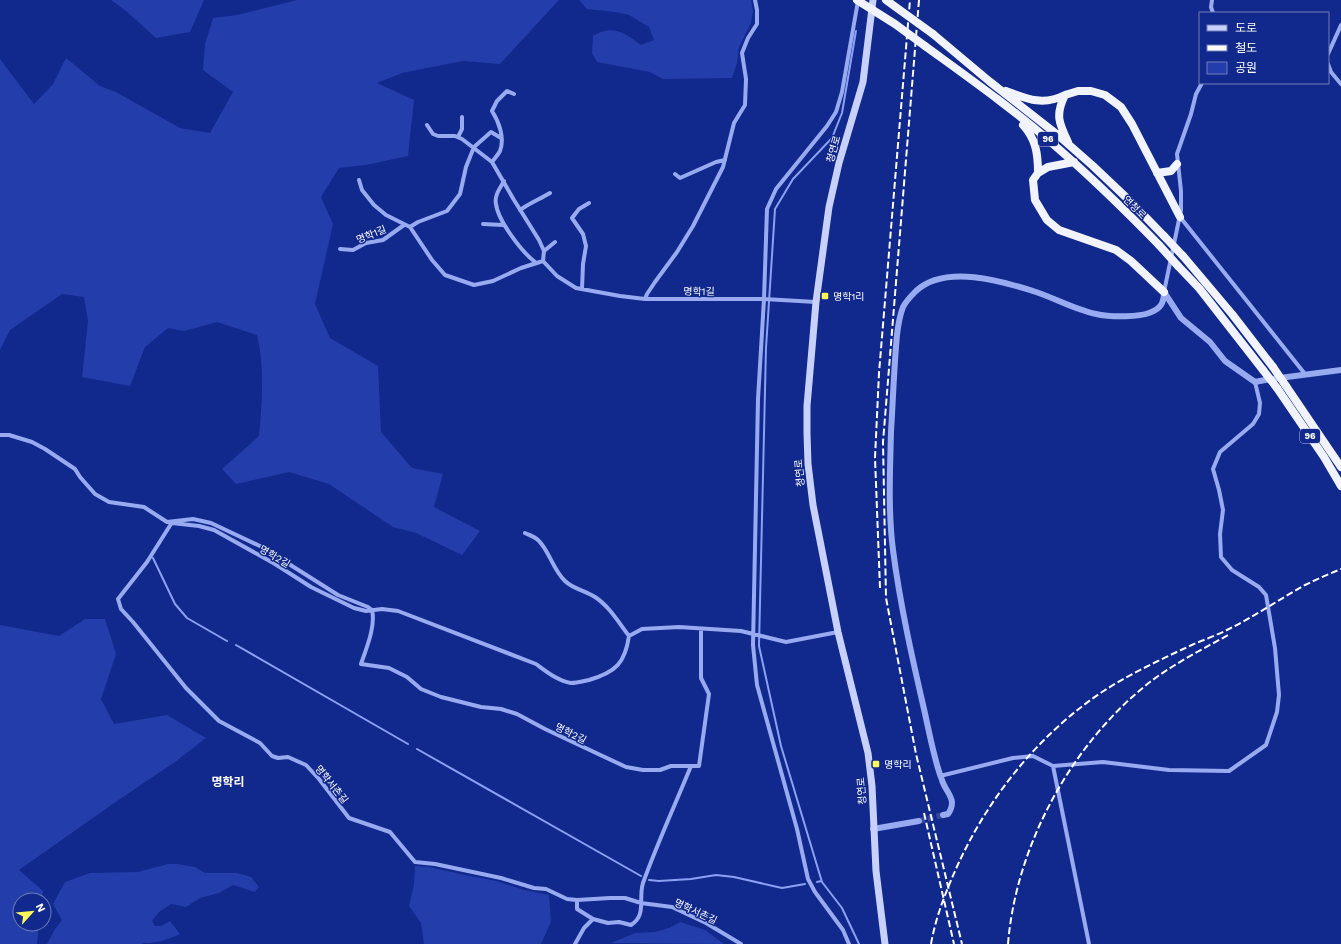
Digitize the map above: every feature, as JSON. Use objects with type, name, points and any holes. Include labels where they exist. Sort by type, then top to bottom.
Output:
[{"type":"highway","name":"연청로","points":[[857,0],[895,24],[925,46],[1003,104],[1053,144],[1074,162],[1159,245],[1216,309],[1277,388],[1324,457],[1341,486]]},
{"type":"highway","name":"연청로","points":[[886,0],[934,34],[998,89],[1070,147],[1131,202],[1183,256],[1232,314],[1273,367],[1341,467]]},
{"type":"highway","points":[[998,89],[1031,101],[1058,98],[1078,91],[1091,91],[1105,95],[1121,107],[1132,124],[1180,217]]},
{"type":"highway","points":[[1065,95],[1059,105],[1058,114],[1062,130],[1070,147]]},
{"type":"highway","points":[[1003,104],[1030,132],[1036,144],[1038,173]]},
{"type":"highway","points":[[1074,162],[1048,167],[1038,173],[1033,180],[1035,200],[1047,220],[1059,230],[1116,250],[1131,261],[1164,292]]},
{"type":"highway","points":[[1157,173],[1171,171],[1177,164]]},
{"type":"main road","name":"청연로","points":[[873,0],[863,82],[839,163],[829,207],[816,302],[807,434],[808,464],[813,505],[838,632],[868,754],[872,786],[876,871],[885,944]]},
{"type":"street","points":[[645,299],[693,226],[723,167],[734,123],[744,106],[746,79],[742,53],[748,38],[757,24],[755,0]]},
{"type":"street","points":[[849,944],[843,930],[815,892],[808,879],[797,829],[757,685],[753,645],[755,634],[758,399],[764,299],[767,209],[776,189],[827,126],[836,112],[842,92],[857,0]]},
{"type":"street","points":[[1212,0],[1211,7],[1213,12]]},
{"type":"street","points":[[1329,52],[1341,25]]},
{"type":"street","points":[[1329,67],[1331,72],[1341,84]]},
{"type":"street","points":[[943,816],[948,814],[952,803],[940,776],[906,629],[893,550],[890,492],[892,412],[898,331],[903,307],[920,287],[942,278],[954,276],[970,277],[1036,292],[1086,311],[1101,315],[1143,316],[1156,310],[1164,302],[1164,292],[1180,217],[1181,191],[1177,164],[1178,148],[1191,114],[1196,94],[1201,84]]},
{"type":"street","points":[[492,162],[500,152],[502,146],[499,122],[492,111],[497,101],[507,91],[514,94]]},
{"type":"street","points":[[458,137],[462,129],[462,118]]},
{"type":"street","points":[[427,125],[433,134],[438,136],[458,137],[474,147],[492,162],[539,240],[544,251],[543,261],[535,262],[493,281],[474,285],[445,275],[432,260],[410,227],[418,222],[447,211],[460,194],[466,167],[474,147],[485,135],[491,132],[501,138]]},
{"type":"street","points":[[675,174],[680,178],[716,162],[725,160]]},
{"type":"street","name":"명학1길","points":[[359,180],[362,190],[374,205],[404,225],[410,227]]},
{"type":"street","points":[[504,181],[497,195],[495,204],[503,225],[535,262]]},
{"type":"street","points":[[520,210],[530,202],[539,200],[550,193]]},
{"type":"street","points":[[582,289],[583,264],[586,246],[583,234],[572,218],[579,209],[589,203]]},
{"type":"street","points":[[1180,217],[1305,374]]},
{"type":"street","points":[[484,224],[503,225]]},
{"type":"street","name":"명학1길","points":[[340,249],[353,250],[366,243],[383,240],[404,225]]},
{"type":"street","points":[[544,251],[555,242]]},
{"type":"street","name":"명학1길","points":[[543,261],[557,276],[576,288],[620,296],[645,299],[764,299],[816,302]]},
{"type":"street","points":[[940,776],[1012,758],[1033,756],[1053,766],[1103,762],[1169,770],[1229,771],[1266,745],[1277,712],[1279,695],[1275,648],[1266,595],[1259,587],[1232,570],[1221,557],[1220,534],[1223,510],[1213,470],[1220,452],[1253,424],[1259,414],[1260,403],[1255,382],[1225,361],[1210,342],[1181,318],[1164,292]]},
{"type":"street","points":[[1255,382],[1341,370]]},
{"type":"street","name":"명학2길","points":[[0,435],[9,435],[26,440],[45,449],[75,469],[95,494],[109,502],[144,507],[167,522],[199,526],[214,530],[275,564],[311,587],[354,608],[366,611],[382,609],[398,612],[536,664],[551,675],[572,683],[600,676],[613,670],[620,663],[627,651],[629,636]]},
{"type":"street","name":"명학2길","points":[[172,522],[193,519],[211,523],[234,533],[262,547],[326,589],[372,610]]},
{"type":"street","name":"명학서촌길","points":[[172,522],[147,562],[118,599],[121,609],[186,688],[208,711],[219,721],[260,743],[272,756],[278,758],[288,757],[306,765],[323,783],[349,818],[390,832],[414,862],[435,864],[501,878],[521,885],[546,889],[568,899],[625,898],[641,903],[672,908],[706,923],[741,944]]},
{"type":"street","points":[[525,533],[538,540],[545,548],[553,566],[565,582],[594,597],[605,606],[629,636],[642,629],[679,627],[726,629],[767,636],[786,642],[838,632]]},
{"type":"street","name":"명학2길","points":[[372,610],[370,636],[361,664],[389,668],[407,677],[421,689],[441,697],[481,707],[501,709],[517,714],[545,729],[626,767],[643,770],[660,770],[671,766],[691,766]]},
{"type":"street","points":[[577,900],[577,909],[593,919],[608,923],[619,922],[631,925],[637,921],[641,914],[643,885],[691,766],[699,766],[709,694],[701,678],[701,629]]},
{"type":"street","points":[[1053,766],[1089,944]]},
{"type":"street","points":[[874,829],[919,820]]},
{"type":"street","points":[[575,944],[584,928],[593,919]]},
{"type":"green space","points":[[111,0],[204,0],[190,32],[156,38],[126,11]]},
{"type":"green space","points":[[297,0],[559,0],[500,64],[463,61],[402,73],[377,83],[414,100],[408,156],[366,165],[339,168],[321,197],[333,224],[315,304],[330,338],[378,366],[381,432],[412,468],[443,474],[434,507],[480,531],[462,555],[416,533],[393,527],[329,484],[289,472],[236,484],[222,469],[259,436],[262,373],[260,347],[257,335],[217,322],[184,331],[168,328],[145,347],[130,386],[82,377],[88,321],[84,297],[62,294],[10,330],[0,350],[0,59],[34,104],[53,84],[66,58],[100,86],[116,92],[180,128],[210,133],[233,92],[203,70],[205,44],[213,18],[237,15]]},
{"type":"green space","points":[[579,0],[751,0],[753,11],[751,23],[739,47],[737,63],[732,78],[663,79],[650,72],[597,62],[592,53],[593,36],[600,32],[613,30],[624,34],[641,45],[654,40],[649,27],[629,15],[587,9]]},
{"type":"green space","points":[[85,619],[105,619],[116,654],[101,699],[114,724],[167,715],[206,738],[175,762],[19,870],[43,892],[12,892],[12,932],[38,932],[37,944],[0,944],[0,625],[59,636]]},
{"type":"green space","points":[[168,864],[195,867],[205,873],[237,873],[251,877],[259,887],[255,892],[233,885],[219,893],[200,898],[186,907],[171,904],[159,912],[152,921],[155,926],[161,926],[170,921],[180,934],[162,941],[142,944],[47,944],[62,920],[53,904],[65,882],[90,873],[138,872]]},
{"type":"green space","points":[[415,866],[429,867],[496,881],[524,890],[549,895],[551,922],[541,944],[424,944],[421,923],[409,906],[414,884]]},
{"type":"green space","points":[[680,922],[705,930],[724,944],[611,943],[635,933],[655,932],[669,928]]},
{"type":"waterway","points":[[856,31],[842,113],[832,138],[793,179],[775,209],[766,348],[759,646],[781,746],[822,882],[842,908],[859,944]]},
{"type":"waterway","points":[[153,558],[175,604],[187,618],[227,641]]},
{"type":"waterway","points":[[236,645],[408,744]]},
{"type":"waterway","points":[[417,749],[641,876]]},
{"type":"waterway","points":[[649,880],[659,881],[691,879],[716,875],[734,877],[782,888],[805,884]]},
{"type":"waterway","points":[[817,882],[821,881]]},
{"type":"tunnel","points":[[919,821],[943,815]]},
{"type":"railway","points":[[880,588],[875,458],[879,373],[910,0]]},
{"type":"railway","points":[[919,0],[883,442],[886,598],[916,754],[962,944]]},
{"type":"railway","points":[[931,944],[942,902],[979,824],[995,798],[1014,774],[1033,751],[1055,730],[1078,710],[1124,678],[1172,654],[1229,629],[1305,585],[1341,569]]},
{"type":"railway","points":[[1008,944],[1013,907],[1023,870],[1036,834],[1053,799],[1073,766],[1096,735],[1122,707],[1150,682],[1179,662],[1230,634]]},
{"type":"railway","points":[[924,813],[954,944]]},
{"type":"place","name":"명학1리","points":[[825,296]]},
{"type":"place","name":"명학리","points":[[876,764]]},
{"type":"district","name":"명학리","points":[[228,782]]}]
